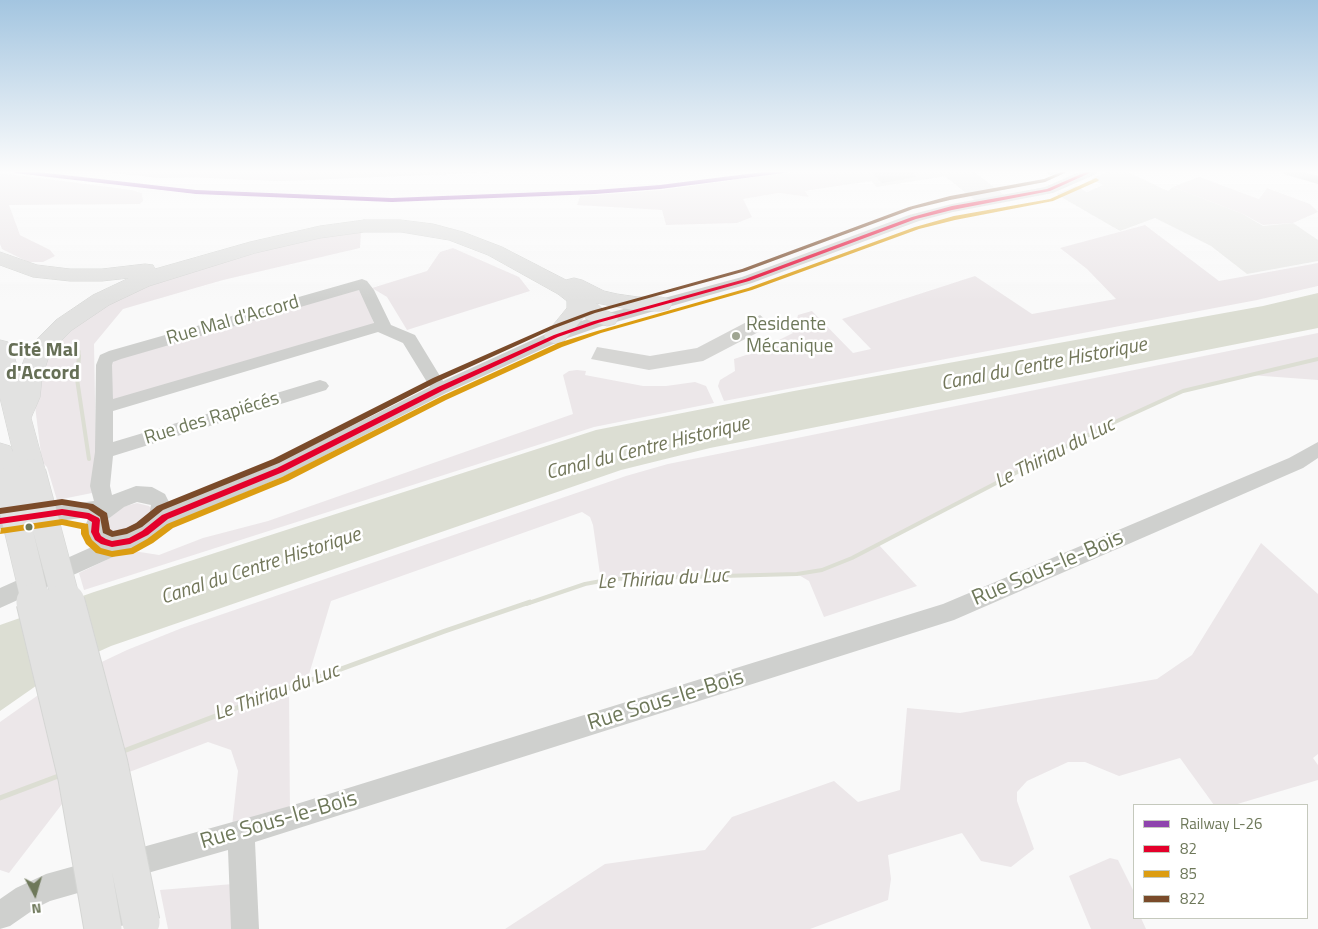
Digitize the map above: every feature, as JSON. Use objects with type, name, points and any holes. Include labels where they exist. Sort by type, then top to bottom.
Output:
[{"type":"highway","points":[[0,258],[33,271],[53,274],[86,276],[122,274],[179,263],[320,227],[367,221],[408,222],[443,226],[483,239],[588,298],[596,315],[607,319]]},
{"type":"highway","points":[[128,927],[77,778],[13,469],[18,418],[27,397],[30,377],[36,358],[47,342],[64,325],[82,312],[101,300],[141,281],[292,237],[364,226],[401,226],[433,230],[456,236],[495,251],[566,289],[588,298],[638,304],[661,304]]},
{"type":"highway","points":[[556,336],[588,298]]},
{"type":"highway","points":[[0,348],[18,418]]},
{"type":"street","points":[[0,598],[145,533],[166,517],[280,470],[440,389],[556,336],[607,319],[747,280],[928,214]]},
{"type":"street","name":"Rue Mal d'Accord","points":[[100,486],[104,452],[104,365],[106,359],[362,284],[367,290],[383,325]]},
{"type":"street","points":[[105,407],[383,325],[387,331],[404,335],[409,339],[440,389]]},
{"type":"street","name":"Rue des Rapiécés","points":[[104,452],[320,386]]},
{"type":"street","name":"Rue Sous-le-Bois","points":[[0,916],[26,898],[46,888],[241,833],[946,613],[1296,463],[1318,449]]},
{"type":"street","points":[[0,521],[112,504],[136,494],[174,499],[192,497],[253,482]]},
{"type":"street","points":[[62,512],[84,505],[91,500],[100,486],[112,504]]},
{"type":"street","points":[[145,533],[153,526],[162,511],[162,504],[152,495]]},
{"type":"street","points":[[95,528],[112,504]]},
{"type":"street","points":[[52,574],[94,537],[96,520],[89,516],[62,512]]},
{"type":"street","points":[[95,528],[98,538],[104,542],[122,543]]},
{"type":"street","points":[[241,833],[245,929]]},
{"type":"shaded area","points":[[0,214],[12,214],[20,235],[50,250],[55,256],[43,262],[28,262],[2,249],[0,244]]},
{"type":"shaded area","points":[[663,214],[751,214],[752,217],[737,223],[666,225]]},
{"type":"shaded area","points":[[1091,214],[1244,214],[1263,226],[1293,223],[1318,240],[1318,261],[1247,274],[1211,246],[1155,218],[1120,231]]},
{"type":"shaded area","points":[[1244,214],[1313,214],[1293,223],[1263,225]]},
{"type":"shaded area","points":[[1145,225],[1219,281],[1318,263],[1318,286],[1257,300],[724,401],[718,386],[720,380],[735,371],[734,359],[755,352],[793,333],[788,328],[796,323],[798,315],[812,311],[853,353],[871,349],[842,319],[975,276],[1032,314],[1116,299],[1087,269],[1060,248]]},
{"type":"shaded area","points":[[361,231],[360,248],[223,280],[123,309],[94,344],[96,455],[92,493],[57,500],[47,467],[42,462],[34,398],[47,352],[76,321],[148,284],[304,239]]},
{"type":"shaded area","points":[[453,248],[519,277],[530,291],[407,330],[387,297],[372,288],[427,271],[440,252]]},
{"type":"shaded area","points":[[355,288],[363,292],[374,324],[113,400],[110,366],[119,356]]},
{"type":"shaded area","points":[[1318,333],[1318,380],[1250,375],[1183,391],[1104,427],[878,544],[917,586],[824,617],[809,581],[797,574],[601,581],[593,525],[590,517],[582,512],[331,601],[307,681],[289,688],[290,819],[232,826],[238,771],[231,750],[208,742],[69,795],[9,873],[0,870],[0,722],[51,686],[127,650],[182,628],[626,476],[668,464]]},
{"type":"shaded area","points":[[569,371],[586,371],[585,375],[643,386],[666,386],[695,382],[706,386],[714,403],[594,427],[84,590],[79,573],[127,550],[159,555],[203,538],[268,521],[573,414],[563,375]]},
{"type":"shaded area","points":[[137,503],[149,506],[152,510],[150,521],[116,538],[106,533],[106,523],[110,517],[122,507]]},
{"type":"shaded area","points":[[1261,543],[1318,594],[1318,754],[1313,758],[1318,765],[1318,780],[1237,804],[1213,804],[1180,758],[1119,776],[1085,762],[1068,762],[1027,781],[1017,792],[1017,801],[1034,849],[1011,867],[981,861],[962,833],[888,855],[891,879],[888,900],[810,929],[505,929],[605,864],[705,850],[732,817],[834,781],[858,802],[900,790],[907,708],[960,713],[1157,679],[1192,655]]},
{"type":"shaded area","points":[[1110,858],[1118,860],[1133,890],[1133,919],[1141,919],[1146,929],[1091,929],[1069,876]]},
{"type":"shaded area","points":[[233,884],[235,929],[168,929],[160,890]]},
{"type":"water","name":"Canal du Centre Historique","points":[[1318,293],[1318,328],[710,448],[621,470],[111,646],[80,660],[43,681],[0,711],[0,625],[94,592],[596,430],[794,391],[1263,306]]},
{"type":"building","name":"Residente Mécanique","points":[[760,315],[772,325],[703,361],[649,370],[591,359],[597,347],[650,356],[697,348]]},
{"type":"waterway","points":[[79,351],[79,356]]},
{"type":"waterway","points":[[79,356],[77,379],[89,459]]},
{"type":"waterway","name":"Le Thiriau du Luc","points":[[526,604],[585,584],[612,579],[797,574],[822,570],[852,558],[1104,427],[1183,391],[1318,359]]},
{"type":"waterway","name":"Le Thiriau du Luc","points":[[121,752],[289,688],[530,602]]},
{"type":"waterway","name":"Le Thiriau du Luc","points":[[0,798],[61,775]]},
{"type":"transit line","name":"822","points":[[0,511],[62,502],[90,506],[104,515],[106,531],[112,534],[127,531],[139,525],[160,508],[276,461],[435,380],[553,327],[593,312],[744,270],[894,214]]},
{"type":"transit line","name":"82","points":[[0,521],[62,512],[89,516],[96,520],[95,532],[98,538],[104,542],[112,544],[130,541],[145,533],[165,517],[280,470],[440,389],[556,336],[596,322],[747,280],[928,214]]},
{"type":"transit line","name":"85","points":[[1,531],[62,522],[85,526],[85,534],[89,542],[99,551],[112,554],[133,551],[170,526],[285,479],[444,398],[560,345],[750,289],[917,228],[974,214]]},
{"type":"place","name":"Residente Mécanique","points":[[736,336]]},
{"type":"district","name":"Cité Mal d'Accord","points":[[43,362]]}]
